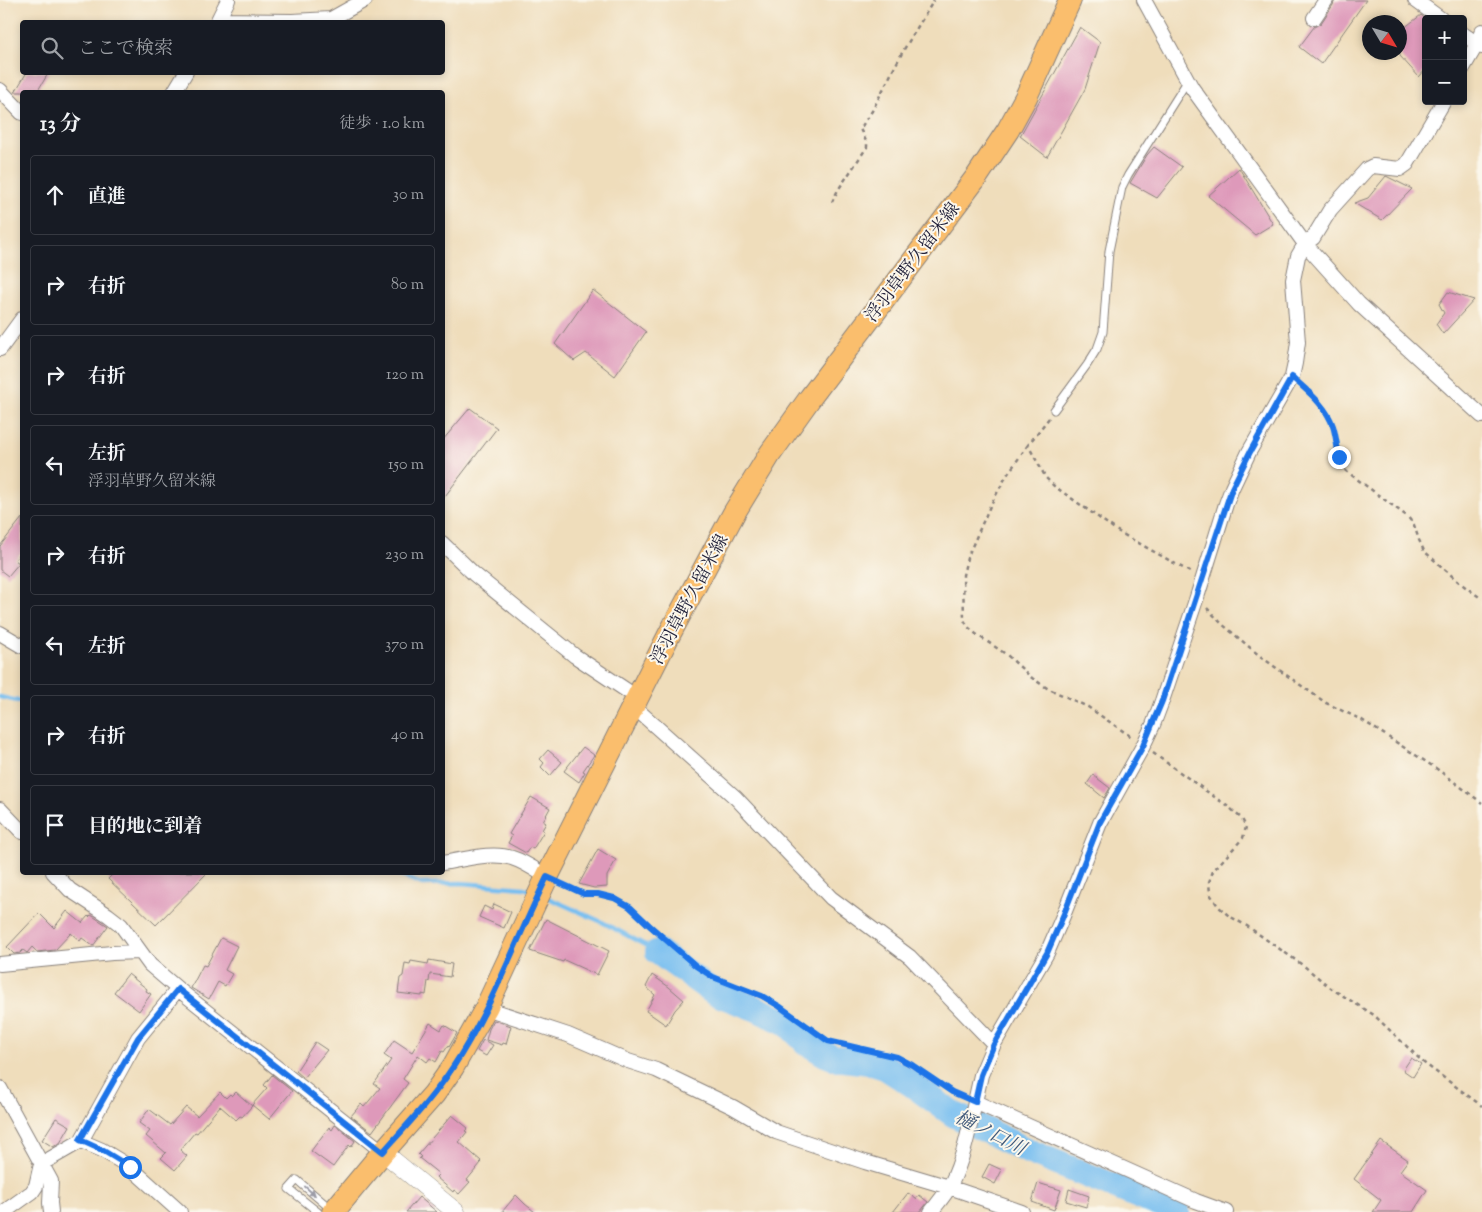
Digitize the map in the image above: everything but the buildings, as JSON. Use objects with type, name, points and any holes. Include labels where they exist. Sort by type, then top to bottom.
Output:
[{"type":"main road","name":"浮羽草野久留米線","points":[[333,1212],[434,1094],[453,1067],[486,1008],[546,879],[703,569],[734,513],[770,454],[978,174],[1008,130],[1026,97],[1070,0]]},
{"type":"street","points":[[218,20],[228,0]]},
{"type":"street","points":[[311,20],[330,19],[365,0]]},
{"type":"street","points":[[1144,0],[1192,88],[1305,244],[1359,304],[1482,416]]},
{"type":"street","points":[[1314,18],[1326,0]]},
{"type":"street","points":[[1415,0],[1436,15]]},
{"type":"street","points":[[1467,63],[1480,46],[1482,31]]},
{"type":"street","points":[[1467,37],[1480,46]]},
{"type":"street","points":[[175,90],[184,75]]},
{"type":"street","points":[[0,90],[20,111]]},
{"type":"street","points":[[931,1212],[949,1187],[959,1164],[968,1137],[981,1075],[994,1044],[1047,953],[1100,822],[1143,746],[1162,701],[1232,488],[1292,377],[1298,342],[1293,280],[1298,256],[1305,244],[1313,238],[1330,210],[1367,169],[1373,166],[1400,169],[1407,164],[1442,105]]},
{"type":"street","points":[[0,349],[20,322]]},
{"type":"street","points":[[445,546],[474,574],[636,703],[736,798],[831,898],[910,957],[994,1044]]},
{"type":"street","points":[[0,633],[20,645]]},
{"type":"street","points":[[0,809],[20,830]]},
{"type":"street","points":[[445,863],[494,855],[510,857],[522,862],[546,879]]},
{"type":"street","points":[[55,875],[70,890],[121,924],[150,964],[178,989],[456,1212]]},
{"type":"street","points":[[0,964],[140,952]]},
{"type":"street","points":[[4,1212],[32,1192],[36,1186],[41,1164],[80,1140],[138,1038],[178,989]]},
{"type":"street","points":[[486,1008],[568,1035],[628,1061],[656,1070],[733,1107],[776,1132],[1022,1212]]},
{"type":"street","points":[[0,1088],[51,1180],[51,1212]]},
{"type":"street","points":[[974,1106],[1226,1212]]},
{"type":"street","points":[[80,1140],[102,1150],[130,1167],[180,1212]]},
{"type":"lane","points":[[1054,410],[1087,365],[1097,348],[1103,332],[1109,251],[1122,187],[1188,79]]},
{"type":"lane","points":[[318,1212],[289,1189],[296,1180],[333,1212]]},
{"type":"path","points":[[832,202],[867,147],[860,128],[862,124],[872,111],[903,51],[934,0]]},
{"type":"path","points":[[1292,377],[1314,397],[1327,413],[1333,426],[1341,466],[1408,517],[1414,525],[1418,540],[1424,551],[1460,583],[1482,599]]},
{"type":"path","points":[[1054,410],[1007,476],[990,506],[967,558],[963,575],[964,620],[968,627],[1007,655],[1046,688],[1088,707],[1230,808],[1242,819],[1246,828],[1243,838],[1213,871],[1209,882],[1210,894],[1218,906],[1229,916],[1247,926],[1296,960],[1332,989],[1374,1015],[1424,1063],[1482,1106]]},
{"type":"path","points":[[1028,446],[1046,478],[1054,486],[1119,532],[1202,579]]},
{"type":"path","points":[[1198,594],[1204,605],[1222,624],[1260,656],[1326,702],[1362,720],[1437,769],[1482,803]]},
{"type":"path","points":[[546,879],[584,894],[598,894],[614,898],[630,907],[696,966],[713,977],[762,996],[828,1041],[897,1057],[974,1106]]},
{"type":"waterway","points":[[0,697],[20,702]]},
{"type":"waterway","points":[[399,875],[422,884],[461,883],[524,888],[534,892]]},
{"type":"waterway","points":[[546,897],[602,922],[658,952]]},
{"type":"waterway","name":"樋ノ口川","points":[[658,952],[713,992],[787,1023],[807,1043],[825,1054],[835,1058],[869,1062],[885,1067],[953,1114],[1030,1152],[1177,1212]]},
{"type":"route","points":[[130,1167],[102,1150],[80,1140],[138,1038],[178,989],[383,1152],[434,1094],[471,1038],[547,877],[584,894],[598,894],[614,898],[630,907],[696,966],[713,977],[762,996],[828,1041],[897,1057],[952,1092],[975,1102],[981,1075],[994,1044],[1047,953],[1100,822],[1153,725],[1232,488],[1292,377],[1314,397],[1327,413],[1333,426],[1339,457]]}]
